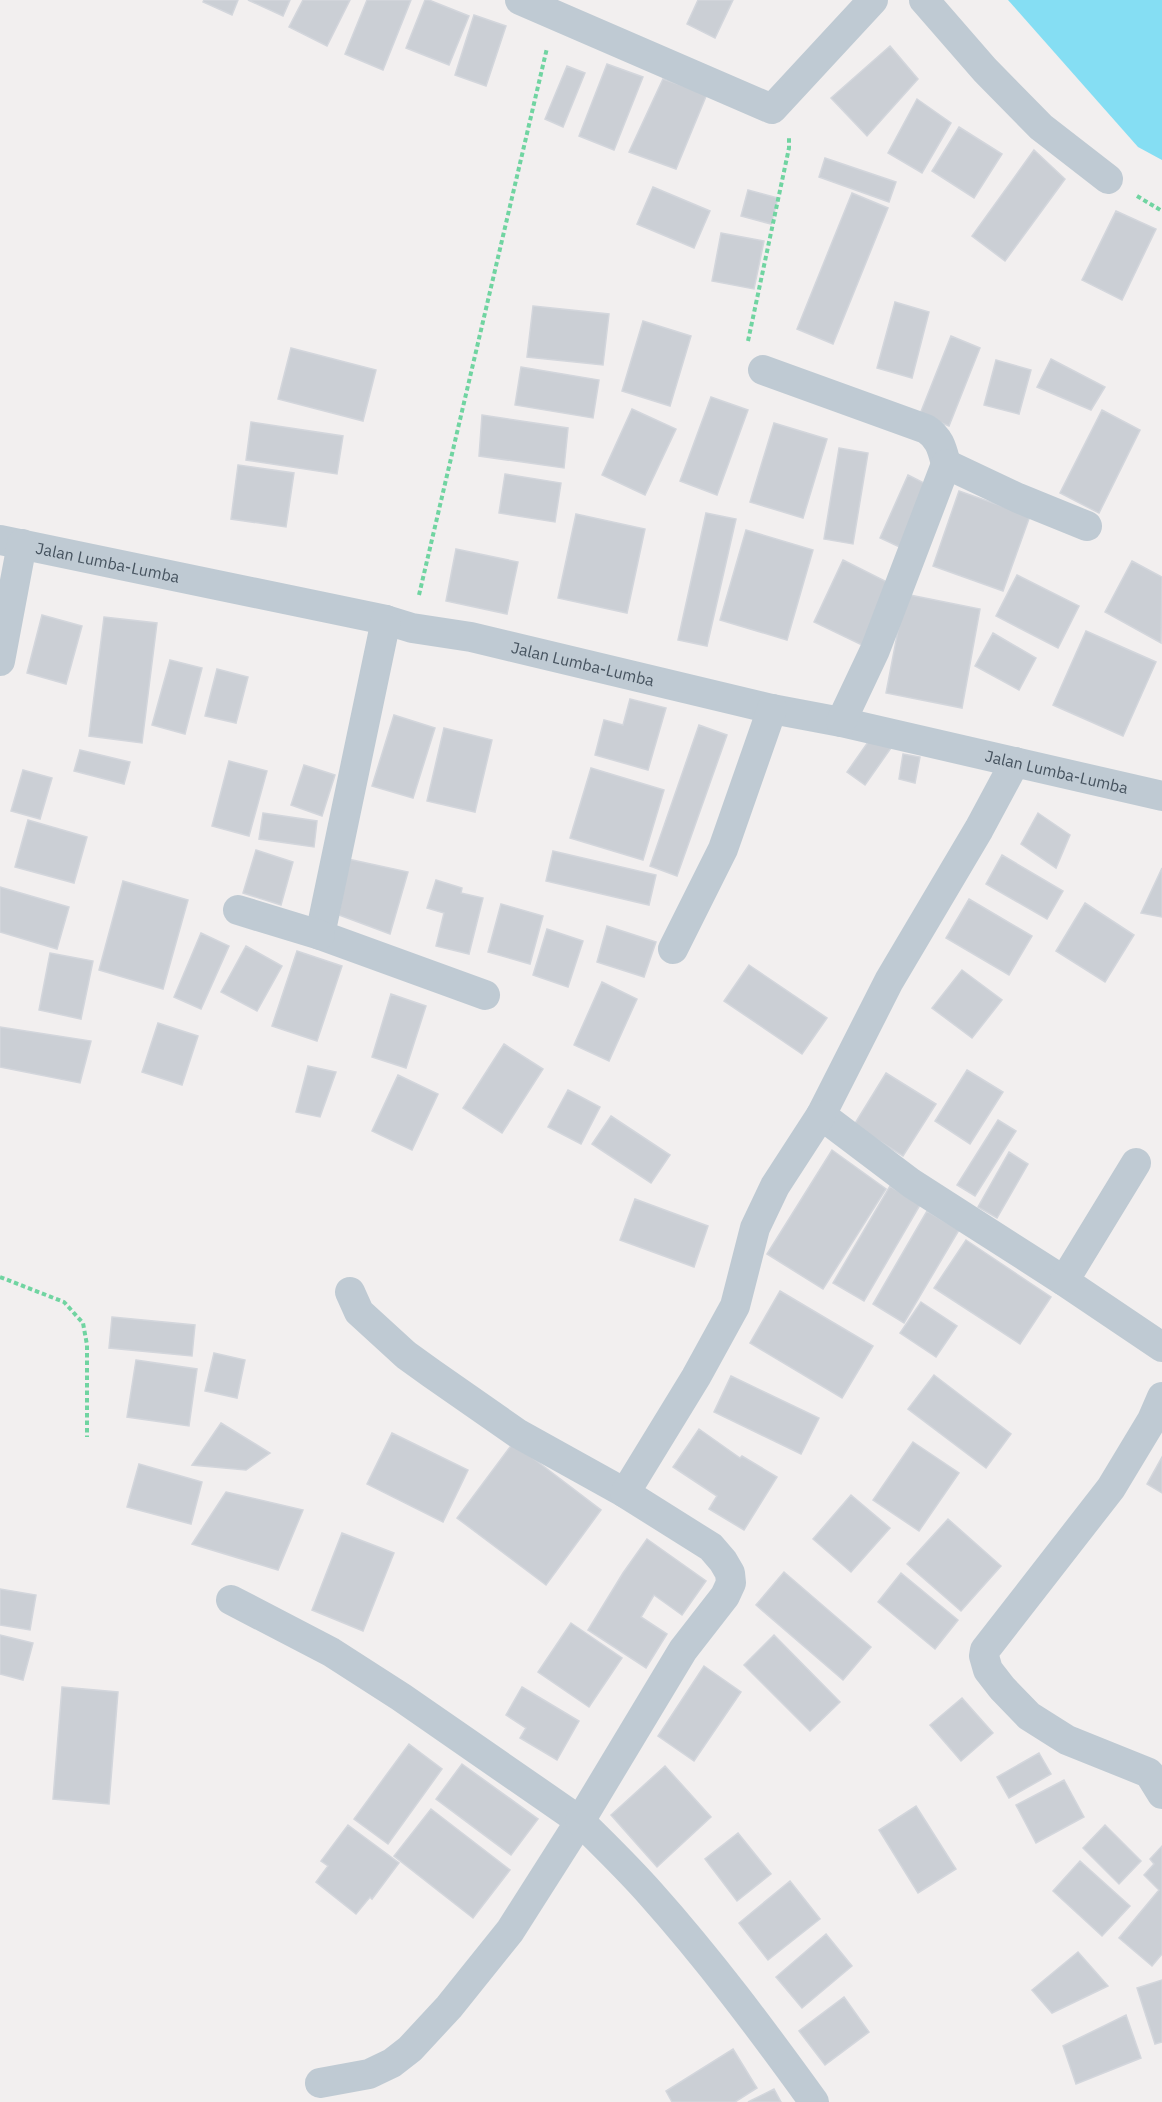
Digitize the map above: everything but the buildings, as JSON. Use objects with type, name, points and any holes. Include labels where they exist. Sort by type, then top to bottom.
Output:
[{"type":"street","points":[[520,0],[772,109],[873,0]]},
{"type":"street","points":[[924,0],[985,70],[1041,127],[1108,179]]},
{"type":"street","points":[[763,370],[926,429],[935,435],[940,443],[946,464],[874,650],[841,722]]},
{"type":"street","points":[[946,464],[1018,498],[1087,526]]},
{"type":"street","points":[[0,661],[11,542]]},
{"type":"street","name":"Jalan Lumba-Lumba","points":[[11,542],[399,624],[471,637],[772,709],[841,722],[1162,796]]},
{"type":"street","points":[[320,935],[399,624]]},
{"type":"street","points":[[673,949],[723,849],[772,709]]},
{"type":"street","points":[[625,1493],[696,1377],[735,1306],[755,1228],[775,1186],[821,1115],[890,981],[979,829],[1015,762]]},
{"type":"street","points":[[238,910],[320,935],[485,995]]},
{"type":"street","points":[[821,1115],[911,1183],[1162,1347]]},
{"type":"street","points":[[1064,1281],[1136,1163]]},
{"type":"street","points":[[320,2084],[369,2074],[392,2063],[410,2049],[449,2007],[510,1931],[580,1821],[683,1650],[725,1596],[731,1583],[730,1573],[723,1560],[711,1547],[625,1493],[517,1433],[431,1373],[359,1312],[350,1292]]},
{"type":"street","points":[[1162,1397],[1152,1420],[1111,1488],[991,1642],[984,1656],[988,1670],[1029,1716],[1067,1740],[1149,1773],[1162,1794]]},
{"type":"street","points":[[231,1600],[331,1652],[401,1697],[580,1821],[650,1892],[710,1962],[814,2102]]},
{"type":"path","points":[[399,624],[555,16]]},
{"type":"path","points":[[763,370],[750,364],[745,356],[789,148],[786,126],[772,109]]},
{"type":"path","points":[[0,1277],[64,1302],[83,1323],[87,1345],[87,1437]]},
{"type":"water","points":[[1008,0],[1162,0],[1162,160],[1138,147]]}]
